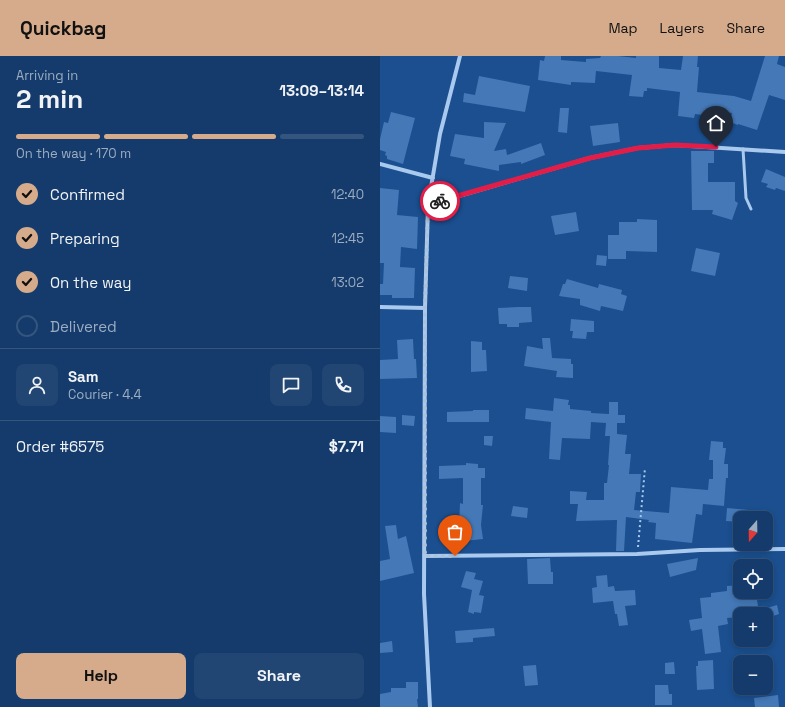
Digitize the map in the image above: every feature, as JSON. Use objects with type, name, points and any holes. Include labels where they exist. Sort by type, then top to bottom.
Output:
[{"type":"street","points":[[430,707],[424,594],[425,308],[428,205],[440,134],[460,56]]},
{"type":"street","points":[[428,205],[590,158],[638,148],[675,145],[785,152]]},
{"type":"street","points":[[380,164],[432,178]]},
{"type":"street","points":[[380,307],[425,308]]},
{"type":"street","points":[[425,556],[637,554],[700,550],[785,549]]},
{"type":"lane","points":[[743,149],[746,198],[751,209]]},
{"type":"path","points":[[637,554],[645,468]]},
{"type":"building","points":[[545,56],[561,56],[561,60],[586,62],[586,59],[600,58],[601,56],[636,58],[636,56],[659,56],[659,68],[681,70],[683,56],[698,56],[697,67],[699,67],[697,92],[734,96],[751,101],[765,56],[779,56],[777,64],[785,67],[785,100],[769,95],[757,130],[730,122],[732,113],[712,111],[712,116],[695,114],[694,118],[678,116],[680,92],[647,88],[647,91],[644,91],[643,97],[629,96],[632,75],[596,71],[595,83],[571,82],[571,85],[538,80],[540,60],[544,61]]},
{"type":"building","points":[[479,76],[530,86],[525,112],[463,102],[464,93],[475,95]]},
{"type":"building","points":[[560,108],[569,108],[567,133],[558,132]]},
{"type":"building","points":[[391,112],[415,118],[403,164],[387,159],[387,156],[385,155],[386,152],[380,150],[380,139],[384,122],[388,123]]},
{"type":"building","points":[[484,122],[506,123],[494,151],[506,149],[507,155],[541,143],[545,155],[521,164],[521,162],[499,165],[499,171],[464,164],[465,159],[450,156],[455,134],[484,138]]},
{"type":"building","points":[[618,123],[620,142],[593,146],[590,126]]},
{"type":"building","points":[[691,151],[714,151],[714,163],[708,163],[708,182],[735,182],[735,201],[738,203],[732,220],[712,214],[713,210],[692,210]]},
{"type":"building","points":[[766,169],[785,177],[785,191],[766,187],[768,184],[761,182]]},
{"type":"building","points":[[380,188],[399,190],[397,215],[418,217],[417,249],[401,247],[400,267],[415,268],[414,298],[392,298],[392,295],[380,295],[380,284],[383,284],[384,263],[380,263]]},
{"type":"building","points":[[576,212],[579,231],[555,235],[551,216]]},
{"type":"building","points":[[637,219],[657,220],[657,252],[626,251],[626,259],[608,259],[608,235],[619,235],[619,222],[637,222]]},
{"type":"building","points":[[696,248],[720,253],[715,276],[691,271]]},
{"type":"building","points":[[597,255],[607,256],[606,266],[596,265]]},
{"type":"building","points":[[510,276],[528,278],[527,291],[508,288]]},
{"type":"building","points":[[567,279],[598,288],[599,284],[622,290],[621,294],[627,296],[623,311],[601,306],[600,311],[580,305],[580,299],[559,296],[563,284],[565,284]]},
{"type":"building","points":[[531,307],[532,322],[519,323],[519,327],[507,327],[507,324],[499,324],[498,308]]},
{"type":"building","points":[[571,319],[594,321],[594,332],[587,332],[586,339],[572,338],[573,331],[570,331]]},
{"type":"building","points":[[542,338],[550,338],[552,358],[571,359],[571,364],[573,364],[573,378],[556,377],[557,371],[524,366],[527,346],[543,349]]},
{"type":"building","points":[[413,339],[417,378],[380,379],[380,360],[398,359],[397,340]]},
{"type":"building","points":[[471,341],[482,342],[482,350],[486,350],[487,371],[471,372]]},
{"type":"building","points":[[554,398],[569,400],[568,405],[570,405],[570,409],[591,411],[591,413],[609,414],[609,402],[618,402],[618,415],[625,415],[625,423],[617,423],[617,434],[627,435],[625,454],[631,454],[629,474],[641,474],[640,492],[636,492],[634,510],[669,513],[671,487],[708,490],[709,479],[713,479],[713,460],[709,460],[711,441],[723,442],[723,448],[726,448],[724,464],[728,464],[728,478],[726,478],[724,506],[703,504],[702,515],[696,514],[692,543],[655,539],[656,523],[648,522],[649,520],[626,517],[624,551],[616,551],[617,520],[576,521],[578,504],[570,504],[570,491],[587,492],[586,500],[604,500],[604,483],[607,483],[609,465],[610,436],[605,436],[606,423],[591,422],[590,439],[562,438],[560,460],[549,459],[551,422],[525,419],[526,408],[553,411]]},
{"type":"building","points":[[489,410],[489,422],[447,422],[447,412]]},
{"type":"building","points":[[402,415],[415,416],[414,426],[402,425]]},
{"type":"building","points":[[380,416],[396,417],[396,433],[380,432]]},
{"type":"building","points":[[484,436],[493,436],[492,446],[484,445]]},
{"type":"building","points":[[466,463],[478,464],[478,468],[485,468],[485,478],[481,478],[481,505],[483,505],[481,525],[483,539],[455,542],[453,529],[459,528],[460,503],[463,504],[463,478],[439,479],[439,466],[466,465]]},
{"type":"building","points":[[513,506],[528,508],[527,518],[511,516]]},
{"type":"building","points":[[727,508],[749,510],[733,511],[733,522],[726,521]]},
{"type":"building","points":[[396,525],[398,539],[406,536],[414,573],[380,581],[380,561],[390,559],[385,526]]},
{"type":"building","points":[[550,558],[551,572],[553,572],[553,584],[528,584],[527,559]]},
{"type":"building","points":[[698,558],[696,570],[670,577],[667,564]]},
{"type":"building","points":[[466,571],[476,573],[474,579],[483,581],[479,595],[484,596],[481,613],[474,612],[474,614],[468,612],[472,590],[461,587]]},
{"type":"building","points":[[607,575],[608,587],[614,586],[615,591],[635,590],[636,605],[625,606],[628,625],[619,626],[613,601],[593,603],[592,588],[597,587],[596,576]]},
{"type":"building","points":[[727,586],[733,586],[733,599],[757,599],[758,607],[733,607],[733,618],[727,618],[728,624],[718,626],[721,652],[705,654],[702,629],[691,631],[689,620],[702,618],[700,598],[711,597],[711,593],[727,591]]},
{"type":"building","points":[[777,605],[779,614],[773,616],[773,607],[770,607]]},
{"type":"building","points":[[494,628],[495,636],[473,638],[473,642],[456,643],[455,631]]},
{"type":"building","points":[[392,641],[393,652],[380,653],[380,643]]},
{"type":"building","points":[[713,660],[714,689],[697,690],[696,666],[698,666],[698,661]]},
{"type":"building","points":[[674,662],[675,674],[665,674],[665,663]]},
{"type":"building","points":[[536,665],[538,685],[525,686],[523,666]]},
{"type":"building","points":[[406,682],[418,682],[418,707],[380,707],[380,694],[391,692],[391,688],[406,688]]},
{"type":"building","points":[[655,685],[668,685],[669,694],[672,694],[672,705],[655,705]]},
{"type":"building","points":[[778,695],[779,707],[755,707],[754,698]]},
{"type":"way so far","points":[[440,201],[428,205],[425,308],[425,556],[455,556]]},
{"type":"route","points":[[440,201],[590,158],[638,148],[675,145],[716,147]]}]
